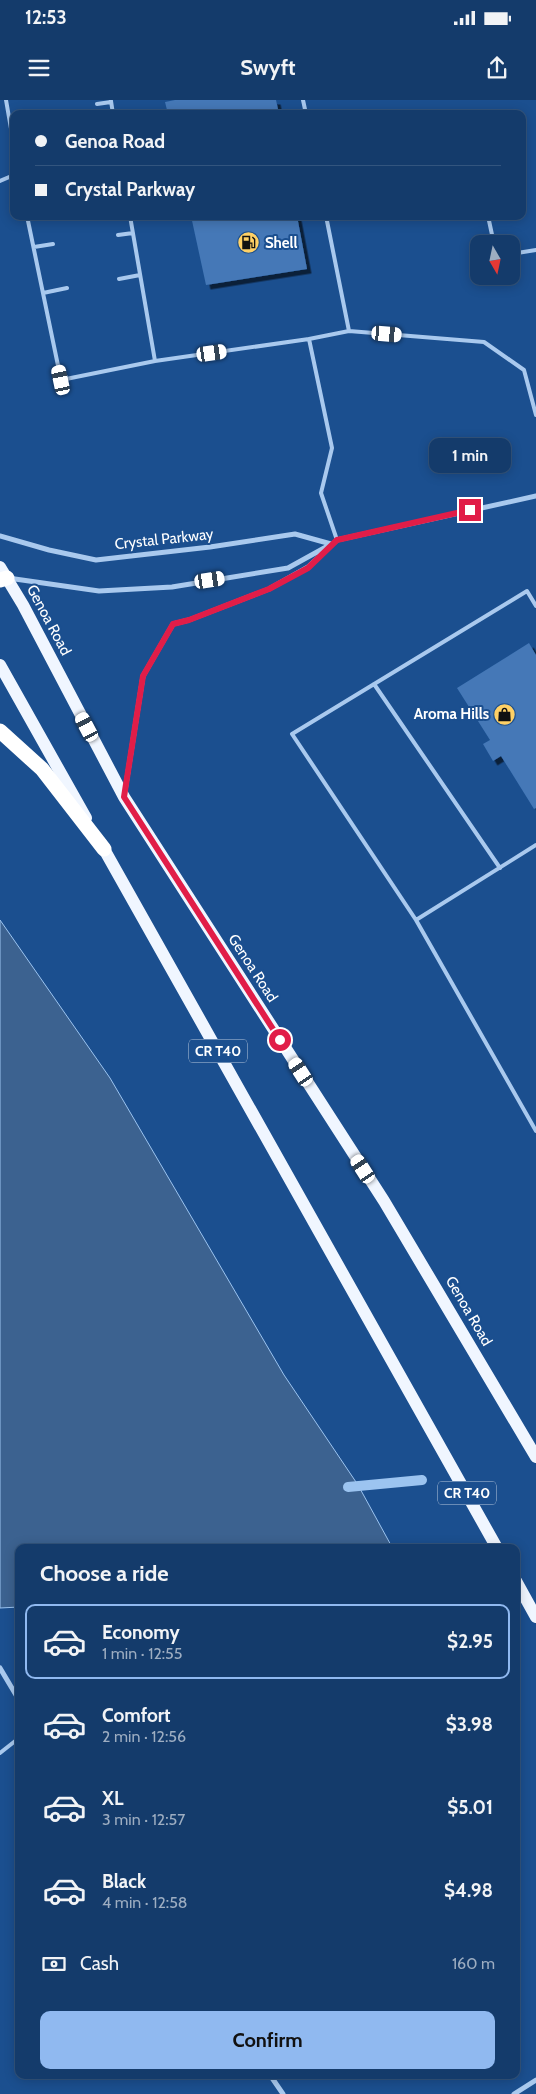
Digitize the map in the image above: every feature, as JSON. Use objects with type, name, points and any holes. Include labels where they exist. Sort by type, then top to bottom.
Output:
[{"type":"highway","points":[[0,731],[42,769],[104,849]]},
{"type":"main road","name":"Genoa Road","points":[[2,575],[124,797],[384,1201],[536,1457]]},
{"type":"main road","name":"CR T40","points":[[0,665],[495,1544]]},
{"type":"main road","points":[[520,1588],[536,1616]]},
{"type":"street","points":[[2,575],[99,591],[172,587],[288,568],[337,540],[536,496]]},
{"type":"street","name":"Crystal Parkway","points":[[0,536],[49,550],[96,560],[210,548],[294,534],[331,544]]},
{"type":"street","points":[[124,797],[143,676],[173,624],[189,620],[269,589],[308,568],[331,544]]},
{"type":"street","points":[[0,1668],[15,1693]]},
{"type":"street","points":[[273,2079],[282,2094]]},
{"type":"street","points":[[514,2094],[536,2080]]},
{"type":"lane","points":[[6,100],[10,112]]},
{"type":"lane","points":[[97,104],[111,101]]},
{"type":"lane","points":[[28,220],[61,380],[154,361],[309,339],[348,331],[484,342],[524,370],[536,415]]},
{"type":"lane","points":[[131,220],[154,361]]},
{"type":"lane","points":[[327,220],[348,331]]},
{"type":"lane","points":[[489,220],[492,235]]},
{"type":"lane","points":[[118,235],[133,233]]},
{"type":"lane","points":[[34,247],[53,244]]},
{"type":"lane","points":[[520,253],[536,250]]},
{"type":"lane","points":[[119,279],[140,275]]},
{"type":"lane","points":[[43,293],[67,288]]},
{"type":"lane","points":[[309,339],[332,448],[321,493],[337,540]]},
{"type":"lane","points":[[536,606],[527,591],[292,734],[416,920],[536,1131]]},
{"type":"lane","points":[[374,684],[500,868]]},
{"type":"lane","points":[[416,920],[536,846]]},
{"type":"lane","points":[[0,1753],[15,1741]]},
{"type":"water","points":[[0,920],[110,1078],[284,1375],[358,1485],[390,1544],[15,1544],[15,1607],[0,1608]]},
{"type":"building","points":[[175,100],[276,100],[278,110],[167,110],[165,102]]},
{"type":"building","name":"Shell","points":[[192,220],[298,220],[307,269],[206,285]]},
{"type":"building","name":"Aroma Hills","points":[[529,643],[536,655],[536,808],[534,809],[501,756],[493,761],[483,744],[490,740],[457,688]]},
{"type":"waterway","points":[[348,1487],[422,1480]]},
{"type":"place","name":"Shell","points":[[249,243]]},
{"type":"place","name":"Aroma Hills","points":[[505,714]]},
{"type":"route","points":[[280,1040],[124,797],[143,676],[173,624],[189,620],[269,589],[308,568],[337,540],[470,510]]}]
